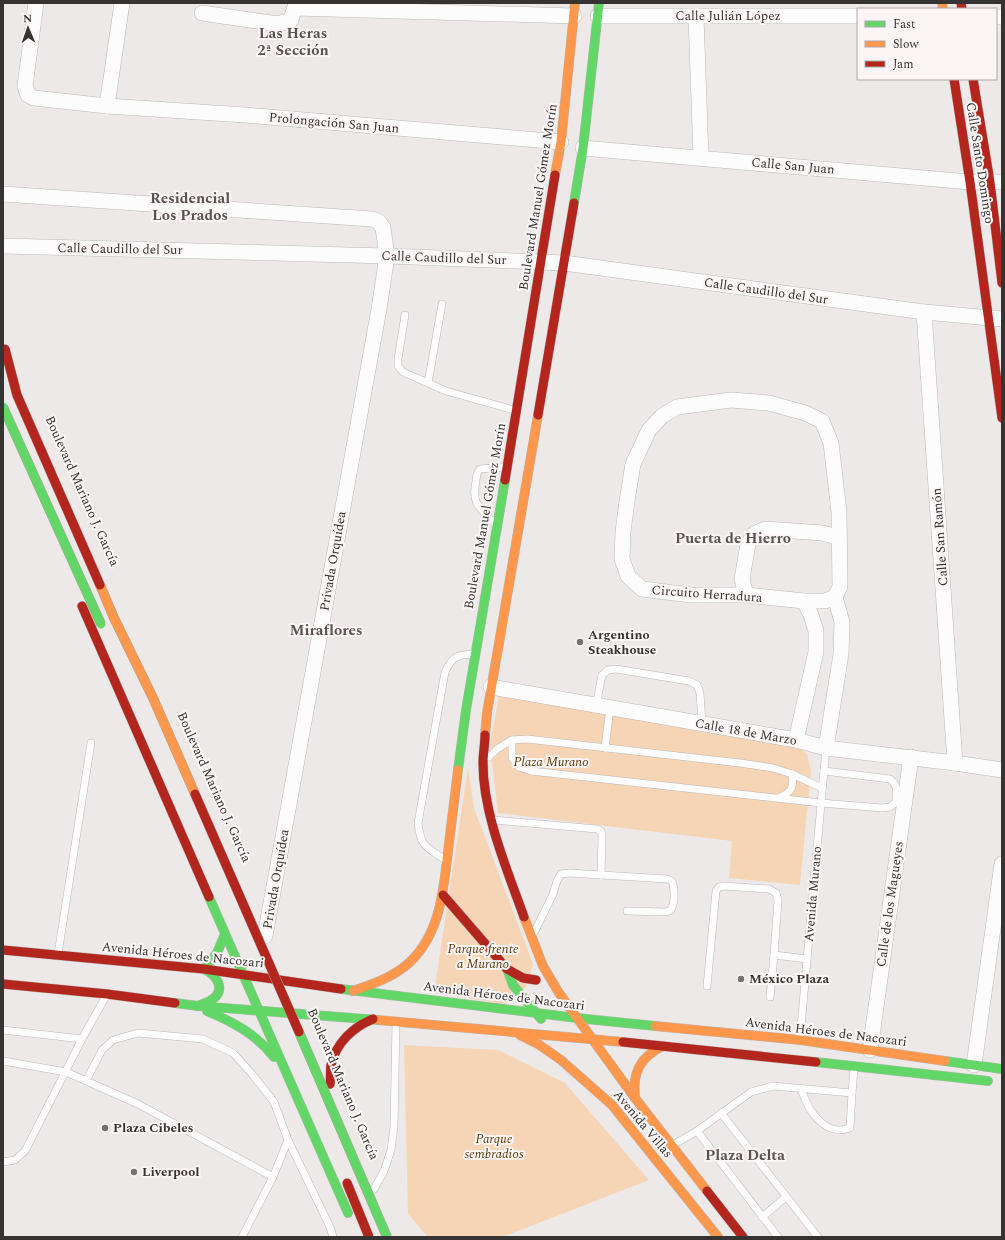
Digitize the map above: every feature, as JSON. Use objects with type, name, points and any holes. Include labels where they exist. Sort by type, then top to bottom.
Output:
[{"type":"main road","name":"Boulevard Manuel Gómez Morín","points":[[353,991],[382,980],[402,968],[416,955],[427,940],[437,918],[444,895],[466,710],[486,655],[564,263],[583,148],[599,9]]},
{"type":"main road","name":"Boulevard Manuel Gómez Morín","points":[[575,10],[561,142],[542,262],[496,525],[486,655],[491,687],[484,739],[483,763],[491,820],[531,938],[543,966],[559,993],[577,1018]]},
{"type":"main road","name":"Calle Santo Domingo","points":[[954,80],[970,182],[995,318],[1002,418]]},
{"type":"main road","name":"Calle Santo Domingo","points":[[973,80],[996,182],[1002,283]]},
{"type":"main road","name":"Boulevard Mariano J. García","points":[[106,575],[5,349],[20,402],[114,618],[165,727],[297,1026],[387,1237]]},
{"type":"main road","points":[[3,406],[105,633]]},
{"type":"main road","points":[[3,423],[78,595],[174,808],[225,934],[353,1223]]},
{"type":"main road","name":"Boulevard Mariano J. García","points":[[132,633],[330,1084],[394,1237]]},
{"type":"main road","points":[[190,800],[203,794]]},
{"type":"main road","points":[[444,895],[507,969],[513,985],[564,1047]]},
{"type":"main road","points":[[198,1006],[214,997],[218,990],[218,979],[214,974],[204,969],[211,963],[219,950],[225,934]]},
{"type":"main road","name":"Avenida Héroes de Nacozari","points":[[3,950],[204,969],[353,991],[577,1018],[800,1040],[1002,1069]]},
{"type":"main road","points":[[490,1029],[524,998],[543,966]]},
{"type":"main road","points":[[256,969],[265,990]]},
{"type":"main road","points":[[507,969],[523,978],[536,980]]},
{"type":"main road","points":[[3,984],[107,994],[198,1006],[373,1019],[554,1035],[994,1082]]},
{"type":"main road","points":[[271,1004],[277,1018]]},
{"type":"main road","points":[[198,1006],[248,1032],[261,1041],[267,1046],[289,1080]]},
{"type":"main road","name":"Avenida Villas","points":[[577,1018],[672,1147],[743,1237]]},
{"type":"main road","points":[[330,1084],[332,1065],[338,1048],[350,1033],[365,1022],[373,1019]]},
{"type":"main road","name":"Avenida Villas","points":[[512,1031],[538,1044],[561,1060],[612,1105],[718,1237]]},
{"type":"main road","points":[[635,1098],[633,1089],[636,1071],[647,1055],[663,1046]]},
{"type":"main road","points":[[574,1059],[612,1105]]},
{"type":"main road","points":[[345,1176],[369,1237]]},
{"type":"street","name":"Prolongación San Juan","points":[[36,3],[25,86],[28,95],[34,98],[108,106],[245,115],[561,142]]},
{"type":"street","points":[[108,106],[122,3]]},
{"type":"street","points":[[202,13],[278,24],[291,20],[295,6],[575,10]]},
{"type":"street","name":"Calle Julián López","points":[[599,9],[696,17],[857,16]]},
{"type":"street","points":[[696,17],[701,158]]},
{"type":"street","name":"Calle San Juan","points":[[583,148],[970,182],[996,182]]},
{"type":"street","name":"Privada Orquídea","points":[[3,194],[372,219],[378,222],[383,228],[387,256],[378,316],[265,936]]},
{"type":"street","name":"Calle Caudillo del Sur","points":[[3,246],[387,256],[564,263],[924,312],[995,318]]},
{"type":"street","name":"Calle San Ramón","points":[[924,312],[955,763]]},
{"type":"street","name":"Circuito Herradura","points":[[731,400],[769,404],[805,413],[822,421],[831,443],[839,512],[838,538],[840,587],[835,598],[825,601],[804,601],[746,595],[691,594],[642,590],[628,576],[622,559],[623,532],[633,464],[649,430],[662,416],[677,407],[731,400]]},
{"type":"street","points":[[746,595],[742,579],[748,544],[754,534],[766,529],[824,533],[838,538]]},
{"type":"street","points":[[826,748],[841,646],[842,622],[835,598]]},
{"type":"street","points":[[796,740],[816,652],[816,631],[811,615],[804,601]]},
{"type":"street","name":"Calle 18 de Marzo","points":[[491,687],[796,740],[826,748],[911,757],[1002,770]]},
{"type":"street","name":"Calle de los Magueyes","points":[[870,1050],[911,757]]},
{"type":"street","points":[[974,1065],[1002,864]]},
{"type":"lane","points":[[428,383],[442,304]]},
{"type":"lane","points":[[405,315],[398,359],[398,366],[403,372],[446,390],[516,410]]},
{"type":"lane","points":[[496,525],[477,506],[473,492],[477,472],[480,469],[506,467]]},
{"type":"lane","points":[[447,861],[424,846],[418,823],[445,672],[450,661],[457,655],[486,655]]},
{"type":"lane","points":[[605,748],[602,675],[608,670],[616,669],[689,681],[697,685],[700,693],[702,724]]},
{"type":"lane","points":[[483,763],[497,749],[512,740],[527,740],[740,762],[773,768],[792,774],[822,788]]},
{"type":"lane","points":[[512,740],[512,758],[519,767],[531,771],[780,797],[821,803],[882,808],[890,807],[896,802],[896,783],[890,779],[824,771]]},
{"type":"lane","points":[[58,956],[91,743]]},
{"type":"lane","name":"Avenida Murano","points":[[800,1040],[826,748]]},
{"type":"lane","points":[[780,797],[787,794],[791,789],[793,782],[792,774]]},
{"type":"lane","points":[[491,820],[597,829],[601,831],[601,875]]},
{"type":"lane","points":[[531,938],[553,894],[556,881],[561,874],[569,873],[667,879],[672,881],[674,886],[673,906],[671,910],[666,912],[627,911]]},
{"type":"lane","points":[[708,986],[716,891],[719,887],[724,886],[769,889],[776,892],[778,900],[770,997]]},
{"type":"lane","points":[[774,955],[807,960]]},
{"type":"lane","points":[[3,1162],[15,1160],[26,1151],[82,1039],[107,994]]},
{"type":"lane","points":[[374,1189],[384,1170],[391,1150],[394,1127],[396,1021]]},
{"type":"lane","points":[[3,1030],[82,1039]]},
{"type":"lane","points":[[86,1081],[102,1050],[112,1040],[138,1032],[202,1039],[232,1053],[252,1074],[274,1102],[288,1140],[330,1227],[333,1237]]},
{"type":"lane","points":[[3,1061],[66,1072],[138,1104],[273,1177]]},
{"type":"lane","points":[[801,1089],[811,1112],[819,1120],[833,1130],[850,1128],[855,1066]]},
{"type":"lane","points":[[672,1147],[751,1092],[773,1086],[852,1093]]},
{"type":"lane","points":[[721,1113],[818,1237]]},
{"type":"lane","points":[[697,1130],[778,1237]]},
{"type":"lane","points":[[242,1237],[273,1177],[288,1140]]},
{"type":"lane","points":[[762,1217],[786,1196]]},
{"type":"green space","name":"Plaza Murano","points":[[499,696],[798,747],[807,754],[811,771],[800,885],[729,878],[732,841],[498,813],[490,744]]},
{"type":"green space","name":"Parque frente a Murano","points":[[468,768],[474,808],[533,964],[526,987],[505,1004],[434,993]]},
{"type":"green space","name":"Parque sembradios","points":[[404,1045],[498,1050],[565,1083],[649,1180],[503,1237],[428,1237],[408,1214]]},
{"type":"traffic: fast","points":[[574,203],[583,148],[599,3]]},
{"type":"traffic: fast","points":[[3,407],[101,624]]},
{"type":"traffic: fast","points":[[458,770],[466,710],[505,480]]},
{"type":"traffic: fast","points":[[209,897],[348,1213]]},
{"type":"traffic: fast","points":[[198,1006],[210,1001],[218,993],[219,984],[217,980],[204,969],[217,953],[225,934]]},
{"type":"traffic: fast","points":[[507,969],[513,985],[541,1019]]},
{"type":"traffic: fast","points":[[341,989],[655,1026]]},
{"type":"traffic: fast","points":[[175,1003],[378,1020]]},
{"type":"traffic: fast","points":[[207,1011],[252,1035],[274,1057]]},
{"type":"traffic: fast","points":[[299,1032],[387,1237]]},
{"type":"traffic: fast","points":[[945,1061],[1002,1069]]},
{"type":"traffic: fast","points":[[816,1062],[988,1081]]},
{"type":"traffic: slow","points":[[555,175],[561,142],[575,3]]},
{"type":"traffic: slow","points":[[942,3],[943,8]]},
{"type":"traffic: slow","points":[[485,735],[487,713],[538,415]]},
{"type":"traffic: slow","points":[[100,585],[114,618],[153,698],[195,794]]},
{"type":"traffic: slow","points":[[353,991],[383,980],[397,972],[410,962],[421,950],[429,937],[440,907],[443,891],[458,770]]},
{"type":"traffic: slow","points":[[524,917],[543,966],[559,993],[635,1098],[707,1191]]},
{"type":"traffic: slow","points":[[378,1020],[623,1042]]},
{"type":"traffic: slow","points":[[655,1026],[800,1040],[945,1061]]},
{"type":"traffic: slow","points":[[520,1035],[538,1044],[561,1060],[612,1105],[718,1237]]},
{"type":"traffic: slow","points":[[635,1098],[634,1089],[636,1073],[639,1067],[648,1055],[663,1046]]},
{"type":"traffic: jam","points":[[961,3],[962,8]]},
{"type":"traffic: jam","points":[[954,80],[970,182],[1002,418]]},
{"type":"traffic: jam","points":[[973,80],[990,182],[1002,283]]},
{"type":"traffic: jam","points":[[505,480],[555,175]]},
{"type":"traffic: jam","points":[[538,415],[574,203]]},
{"type":"traffic: jam","points":[[5,349],[17,395],[100,585]]},
{"type":"traffic: jam","points":[[82,606],[209,897]]},
{"type":"traffic: jam","points":[[485,735],[483,763],[484,782],[491,821],[524,917]]},
{"type":"traffic: jam","points":[[195,794],[299,1032]]},
{"type":"traffic: jam","points":[[443,895],[507,969],[523,978],[536,980]]},
{"type":"traffic: jam","points":[[3,950],[204,969],[341,989]]},
{"type":"traffic: jam","points":[[3,984],[107,994],[175,1003]]},
{"type":"traffic: jam","points":[[330,1084],[333,1057],[341,1043],[352,1031],[373,1019]]},
{"type":"traffic: jam","points":[[623,1042],[816,1062]]},
{"type":"traffic: jam","points":[[347,1183],[369,1237]]},
{"type":"traffic: jam","points":[[707,1191],[743,1237]]},
{"type":"place","name":"Argentino Steakhouse","points":[[580,642]]},
{"type":"place","name":"México Plaza","points":[[741,979]]},
{"type":"place","name":"Plaza Cibeles","points":[[105,1128]]},
{"type":"place","name":"Liverpool","points":[[134,1172]]},
{"type":"district","name":"Las Heras 2ª Sección","points":[[293,42]]},
{"type":"district","name":"Residencial Los Prados","points":[[190,206]]},
{"type":"district","name":"Puerta de Hierro","points":[[733,538]]},
{"type":"district","name":"Miraflores","points":[[326,630]]},
{"type":"district","name":"Plaza Delta","points":[[745,1155]]}]
